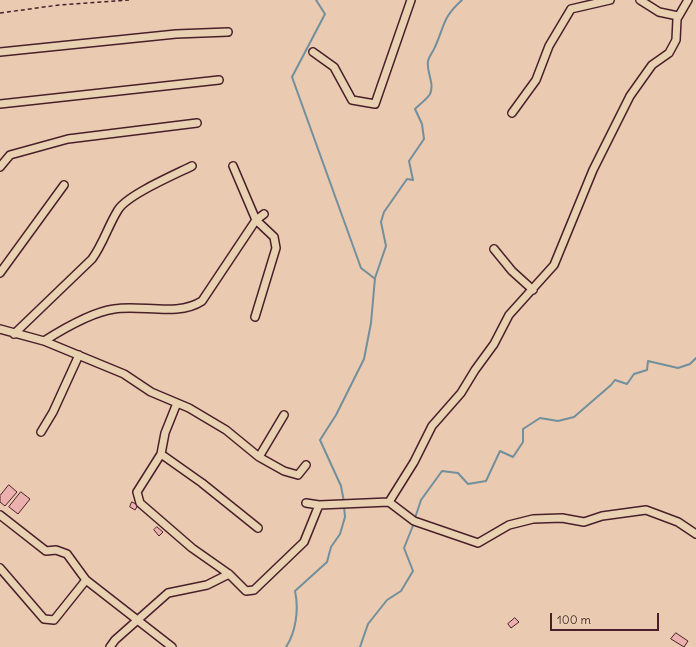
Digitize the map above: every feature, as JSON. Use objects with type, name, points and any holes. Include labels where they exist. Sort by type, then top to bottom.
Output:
[{"type":"street","points":[[313,52],[334,67],[352,100],[375,104],[411,0]]},
{"type":"street","points":[[512,113],[536,80],[549,46],[571,10],[610,0]]},
{"type":"street","points":[[640,0],[659,12],[678,16]]},
{"type":"street","points":[[389,502],[414,462],[432,426],[461,393],[475,370],[494,344],[509,315],[554,265],[593,170],[630,96],[652,65],[669,53],[676,40],[678,16],[688,0]]},
{"type":"street","points":[[0,52],[176,34],[228,32]]},
{"type":"street","points":[[0,104],[219,80]]},
{"type":"street","points":[[0,167],[10,155],[68,139],[197,123]]},
{"type":"street","points":[[14,334],[92,259],[99,249],[118,209],[127,200],[192,166]]},
{"type":"street","points":[[233,166],[256,220],[274,237],[276,248],[255,317]]},
{"type":"street","points":[[0,273],[64,185]]},
{"type":"street","points":[[44,341],[62,330],[110,309],[147,310],[194,307],[202,301],[256,220],[264,214]]},
{"type":"street","points":[[494,249],[512,270],[533,290]]},
{"type":"street","points":[[0,329],[44,341],[124,374],[151,392],[177,403],[226,430],[259,457],[284,471],[298,475],[306,465]]},
{"type":"street","points":[[41,432],[53,412],[79,355]]},
{"type":"street","points":[[177,403],[165,434],[161,454],[137,492],[140,503],[192,548],[229,574],[246,591],[254,590],[304,542],[319,505]]},
{"type":"street","points":[[259,457],[284,415]]},
{"type":"street","points":[[161,454],[202,482],[258,528]]},
{"type":"street","points":[[306,503],[319,505],[389,502],[414,521],[478,543],[509,525],[532,519],[562,518],[584,522],[602,516],[646,510],[678,522],[696,534]]},
{"type":"street","points":[[0,515],[46,551],[56,550],[67,554],[86,580],[172,647]]},
{"type":"street","points":[[0,568],[44,619],[54,620],[86,580]]},
{"type":"street","points":[[110,647],[115,640],[168,593],[207,585],[229,574]]},
{"type":"path","points":[[0,13],[59,4],[129,0]]},
{"type":"building","points":[[9,485],[17,492],[5,506],[0,502],[0,496]]},
{"type":"building","points":[[21,492],[30,499],[18,514],[9,507]]},
{"type":"building","points":[[132,502],[138,505],[135,510],[130,507]]},
{"type":"building","points":[[157,527],[163,532],[159,536],[154,530]]},
{"type":"building","points":[[515,618],[519,622],[511,628],[508,624]]},
{"type":"building","points":[[676,633],[688,641],[684,647],[671,639]]},
{"type":"waterway","points":[[316,0],[325,14],[292,77],[361,268],[374,278]]},
{"type":"waterway","points":[[344,502],[341,486],[320,440],[336,415],[364,359],[371,323],[375,278],[386,246],[381,222],[384,212],[407,179],[413,180],[409,161],[424,139],[422,124],[415,109],[430,94],[432,86],[428,69],[429,57],[435,47],[447,17],[462,0]]},
{"type":"waterway","points":[[415,518],[421,500],[442,471],[458,473],[468,484],[486,481],[500,451],[513,457],[523,442],[523,429],[540,418],[558,421],[574,417],[615,380],[627,384],[634,374],[647,370],[648,361],[678,368],[690,364],[696,358]]},
{"type":"waterway","points":[[286,647],[296,620],[297,605],[295,591],[327,562],[331,547],[340,534],[345,517],[344,506]]},
{"type":"waterway","points":[[360,647],[368,624],[387,600],[401,591],[413,571],[404,548],[414,523]]}]
